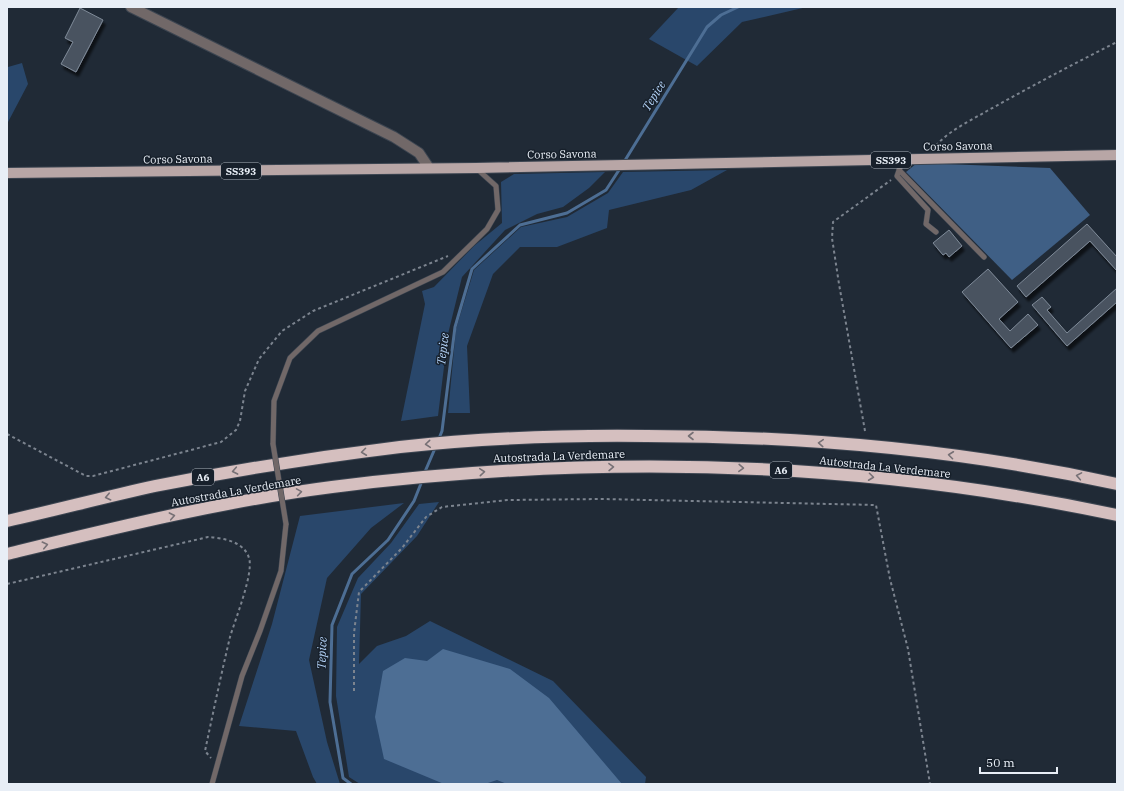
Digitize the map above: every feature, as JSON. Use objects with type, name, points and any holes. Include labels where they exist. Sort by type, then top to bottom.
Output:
[{"type":"highway","name":"Autostrada La Verdemare","points":[[7,521],[154,486],[329,456],[454,442],[538,437],[614,435],[764,438],[921,452],[993,461],[1117,484]]},
{"type":"highway","name":"Autostrada La Verdemare","points":[[7,554],[159,518],[254,499],[331,487],[396,480],[561,467],[646,466],[788,470],[862,476],[971,490],[1074,506],[1117,515]]},
{"type":"main road","name":"Corso Savona","points":[[7,173],[476,168],[1117,155]]},
{"type":"street","points":[[131,7],[394,137],[419,153],[429,168]]},
{"type":"lane","points":[[903,159],[896,176],[928,210],[926,224],[936,232]]},
{"type":"lane","points":[[212,784],[242,676],[260,631],[281,571],[286,524],[273,444],[274,401],[290,358],[318,331],[443,272],[487,229],[498,210],[496,186],[476,168]]},
{"type":"lane","points":[[899,170],[984,257]]},
{"type":"path","points":[[925,159],[938,143],[958,128],[1037,82],[1117,42]]},
{"type":"path","points":[[865,431],[839,284],[832,238],[833,222],[896,176]]},
{"type":"path","points":[[7,434],[86,476],[93,476],[221,442],[236,430],[240,421],[245,391],[259,358],[282,331],[313,311],[468,248]]},
{"type":"path","points":[[354,691],[354,633],[359,592],[402,548],[426,517],[442,506],[508,500],[602,499],[876,505],[890,579],[908,650],[930,784]]},
{"type":"path","points":[[7,584],[208,537],[225,538],[240,546],[249,558],[249,573],[231,636],[205,751],[217,764]]},
{"type":"shaded area","points":[[679,7],[807,7],[742,22],[697,66],[649,39]]},
{"type":"shaded area","points":[[22,63],[28,84],[7,124],[8,67]]},
{"type":"shaded area","points":[[917,163],[1050,168],[1090,215],[1012,280],[906,172]]},
{"type":"shaded area","points":[[727,170],[691,190],[609,210],[607,228],[557,247],[520,247],[493,274],[467,346],[470,413],[448,413],[456,329],[474,270],[521,227],[567,217],[608,193],[623,172]]},
{"type":"shaded area","points":[[605,172],[589,188],[563,207],[537,214],[505,230],[462,277],[448,334],[438,416],[401,421],[425,304],[422,291],[434,287],[474,246],[502,223],[501,182],[514,174]]},
{"type":"shaded area","points":[[439,502],[417,536],[361,594],[359,664],[377,646],[406,636],[430,621],[553,681],[646,777],[645,784],[360,784],[349,777],[336,696],[337,627],[358,578],[391,543],[419,504]]},
{"type":"shaded area","points":[[404,503],[371,528],[327,578],[309,660],[327,742],[340,784],[317,784],[296,731],[239,726],[272,624],[300,516]]},
{"type":"shaded area","points":[[443,649],[510,669],[549,698],[622,784],[507,784],[497,780],[485,784],[444,784],[384,759],[375,717],[383,671],[405,658],[427,661]]},
{"type":"building","points":[[80,8],[103,20],[76,72],[61,64],[73,42],[65,38]]},
{"type":"building","points":[[1087,224],[1117,257],[1117,271],[1090,241],[1026,297],[1017,286]]},
{"type":"building","points":[[949,230],[962,246],[949,257],[946,253],[943,255],[933,243]]},
{"type":"building","points":[[988,269],[1018,302],[999,319],[1010,331],[1028,314],[1038,325],[1011,348],[962,292]]},
{"type":"building","points":[[1117,288],[1117,302],[1067,346],[1032,305],[1042,297],[1051,307],[1047,310],[1067,333]]},
{"type":"waterway","name":"Tepice","points":[[624,162],[707,27],[721,15],[738,7]]},
{"type":"waterway","name":"Tepice","points":[[438,441],[442,431],[455,327],[472,269],[520,225],[567,213],[606,190],[621,167]]},
{"type":"waterway","name":"Tepice","points":[[424,474],[436,446]]},
{"type":"waterway","name":"Tepice","points":[[351,784],[343,778],[330,702],[332,625],[352,574],[388,540],[414,501],[422,481]]}]
